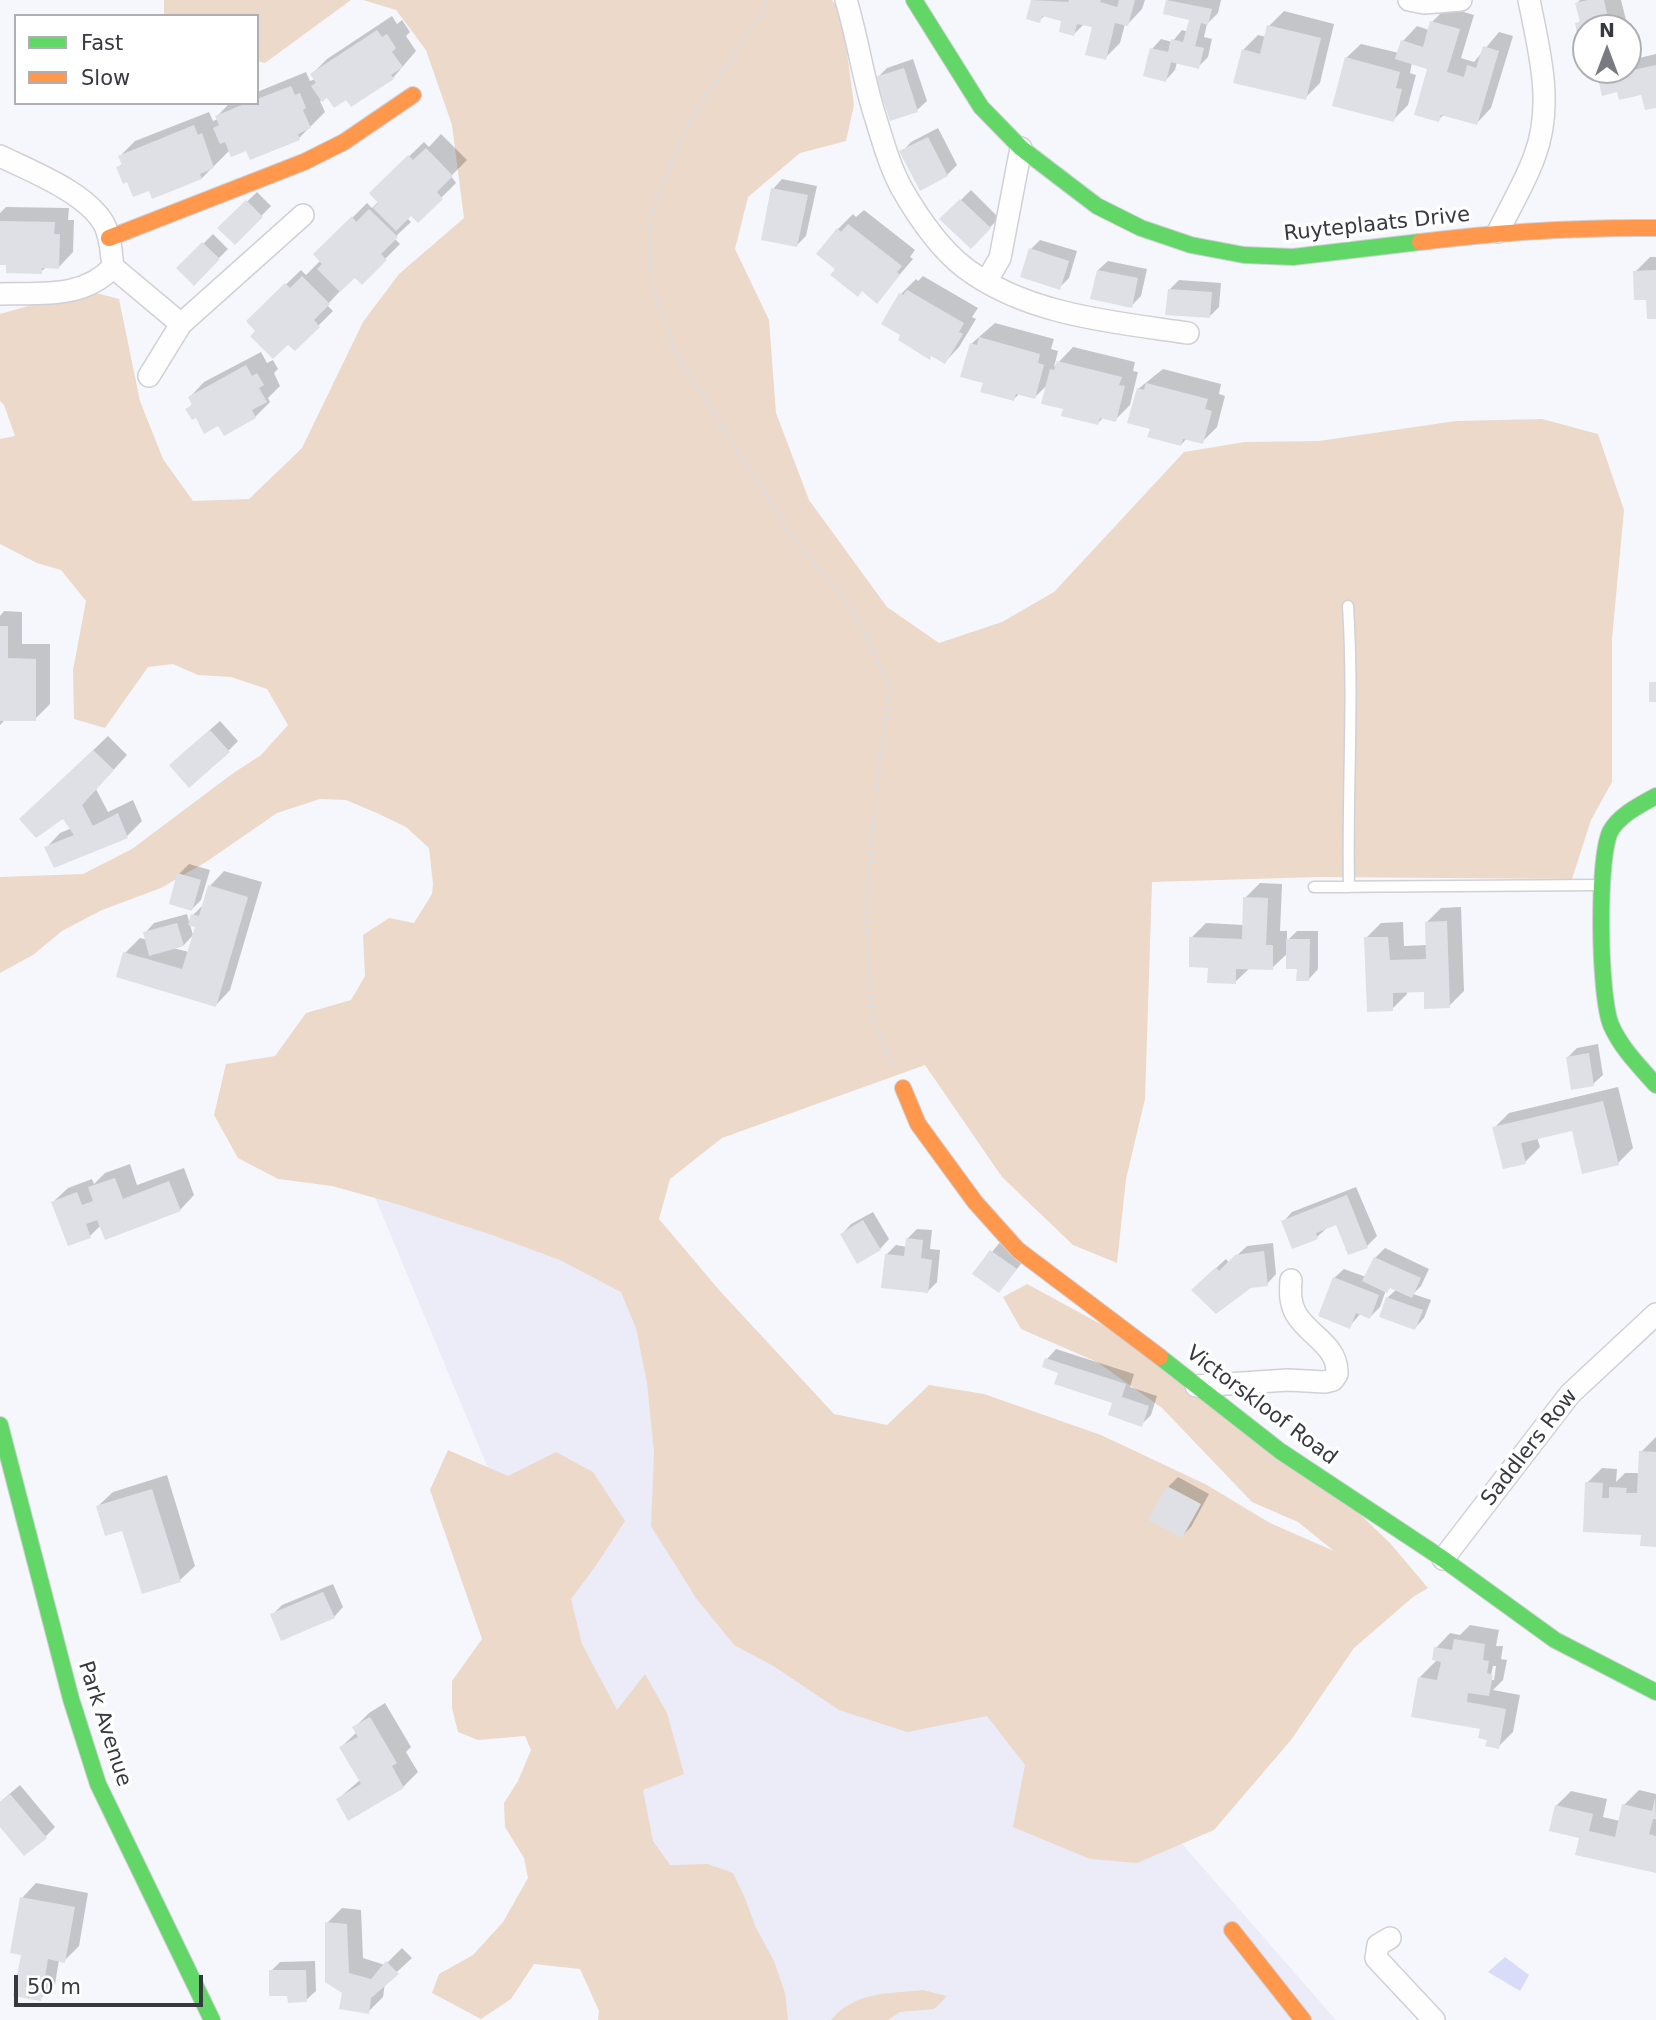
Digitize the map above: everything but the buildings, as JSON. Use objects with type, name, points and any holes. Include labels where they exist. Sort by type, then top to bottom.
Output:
[{"type":"street","points":[[846,0],[874,116],[902,188],[929,230],[948,253],[986,282],[1009,294],[1083,316],[1188,333]]},
{"type":"street","name":"Ruyteplaats Drive","points":[[914,0],[981,107],[1021,148],[1097,206],[1141,228],[1191,245],[1244,255],[1309,256],[1498,232],[1591,227],[1656,228]]},
{"type":"street","points":[[1409,0],[1424,3],[1461,0]]},
{"type":"street","points":[[1498,232],[1535,156],[1542,126],[1544,81],[1529,0]]},
{"type":"street","points":[[109,238],[304,162],[344,142],[413,95]]},
{"type":"street","points":[[986,282],[1000,258],[1021,148]]},
{"type":"street","points":[[0,156],[79,198],[104,223],[113,267],[181,324]]},
{"type":"street","points":[[149,376],[181,324],[303,215]]},
{"type":"street","points":[[0,294],[76,291],[94,283],[113,267]]},
{"type":"street","points":[[1656,796],[1620,818],[1611,831],[1604,850],[1603,885],[1607,1013],[1624,1051],[1656,1085]]},
{"type":"street","name":"Victorskloof Road","points":[[903,1088],[918,1124],[975,1202],[1007,1239],[1035,1263],[1280,1451],[1443,1559],[1555,1640],[1656,1692]]},
{"type":"street","points":[[1196,1386],[1333,1380],[1337,1369],[1331,1352],[1295,1311],[1290,1298],[1291,1280]]},
{"type":"street","name":"Saddlers Row","points":[[1443,1559],[1570,1394],[1656,1314]]},
{"type":"street","name":"Park Avenue","points":[[0,1425],[71,1699],[98,1784],[212,2020]]},
{"type":"street","points":[[1232,1930],[1303,2020]]},
{"type":"street","points":[[1390,1937],[1378,1945],[1376,1958],[1434,2020]]},
{"type":"lane","points":[[1348,606],[1349,887]]},
{"type":"lane","points":[[1314,887],[1603,885]]},
{"type":"path","points":[[765,0],[766,6],[687,125],[649,218],[650,283],[677,355],[790,533],[854,611],[890,688],[877,780],[866,912],[872,1021],[903,1088]]},
{"type":"shaded area","points":[[164,0],[351,0],[265,63],[259,62],[259,14],[164,14]]},
{"type":"shaded area","points":[[363,0],[832,0],[842,15],[854,105],[846,141],[800,153],[748,197],[735,249],[769,320],[776,413],[809,500],[887,607],[939,643],[1002,622],[1054,592],[1184,452],[1245,442],[1319,441],[1456,421],[1542,419],[1598,434],[1624,510],[1612,639],[1612,782],[1591,820],[1572,879],[1320,877],[1152,882],[1145,1099],[1126,1179],[1117,1263],[1073,1245],[1002,1177],[925,1065],[722,1138],[670,1179],[659,1219],[720,1291],[834,1414],[887,1425],[929,1385],[984,1394],[1101,1435],[1207,1485],[1270,1523],[1334,1551],[1298,1522],[1252,1502],[1162,1408],[1097,1362],[1021,1329],[1003,1297],[1027,1284],[1108,1328],[1343,1498],[1390,1543],[1428,1588],[1413,1597],[1354,1648],[1291,1740],[1214,1830],[1137,1863],[1090,1859],[1013,1827],[1025,1765],[987,1716],[907,1732],[839,1710],[775,1667],[734,1645],[696,1598],[651,1526],[654,1452],[647,1383],[636,1328],[621,1292],[560,1260],[492,1235],[332,1186],[278,1179],[238,1158],[214,1115],[226,1064],[275,1056],[306,1013],[351,1000],[365,976],[363,935],[389,918],[414,923],[432,894],[429,848],[406,827],[346,800],[320,799],[277,813],[206,862],[161,888],[102,910],[62,931],[33,955],[0,973],[0,877],[83,874],[132,849],[261,755],[288,725],[267,689],[231,677],[198,675],[173,664],[148,667],[105,728],[74,719],[73,670],[86,601],[61,570],[37,563],[0,544],[0,439],[15,436],[4,405],[0,401],[0,314],[85,290],[119,299],[140,401],[163,459],[193,501],[249,499],[302,448],[363,322],[399,274],[464,218],[452,125],[426,50],[396,10]]},
{"type":"shaded area","points":[[339,1111],[656,1242],[1336,2020],[718,2020]]},
{"type":"shaded area","points":[[448,1450],[508,1476],[556,1452],[593,1472],[625,1521],[571,1599],[582,1644],[617,1710],[645,1674],[667,1713],[684,1774],[643,1790],[653,1841],[670,1865],[708,1864],[733,1873],[756,1928],[774,1961],[785,1993],[788,2020],[598,2020],[599,2011],[580,1969],[534,1964],[511,1999],[481,2019],[432,1993],[439,1974],[473,1955],[503,1922],[528,1878],[524,1858],[505,1827],[504,1803],[518,1781],[531,1750],[525,1736],[478,1740],[458,1732],[452,1708],[452,1681],[482,1639],[430,1490]]},
{"type":"shaded area","points":[[923,1990],[947,1996],[934,2009],[900,2012],[888,2020],[831,2020],[840,2011],[861,1999]]},
{"type":"water","points":[[1505,1957],[1529,1975],[1520,1991],[1488,1972]]},
{"type":"traffic: fast","points":[[914,0],[981,107],[1021,148],[1097,206],[1141,228],[1191,245],[1244,255],[1293,257],[1420,242]]},
{"type":"traffic: fast","points":[[1656,796],[1624,816],[1610,832],[1601,898],[1604,986],[1611,1025],[1625,1049],[1656,1085]]},
{"type":"traffic: fast","points":[[1160,1357],[1280,1451],[1443,1559],[1555,1640],[1656,1692]]},
{"type":"traffic: fast","points":[[0,1425],[71,1699],[98,1784],[212,2020]]},
{"type":"traffic: slow","points":[[109,238],[304,162],[344,142],[413,95]]},
{"type":"traffic: slow","points":[[1420,242],[1538,231],[1656,228]]},
{"type":"traffic: slow","points":[[903,1088],[918,1124],[975,1202],[1018,1250],[1160,1357]]},
{"type":"traffic: slow","points":[[1232,1930],[1303,2020]]}]
